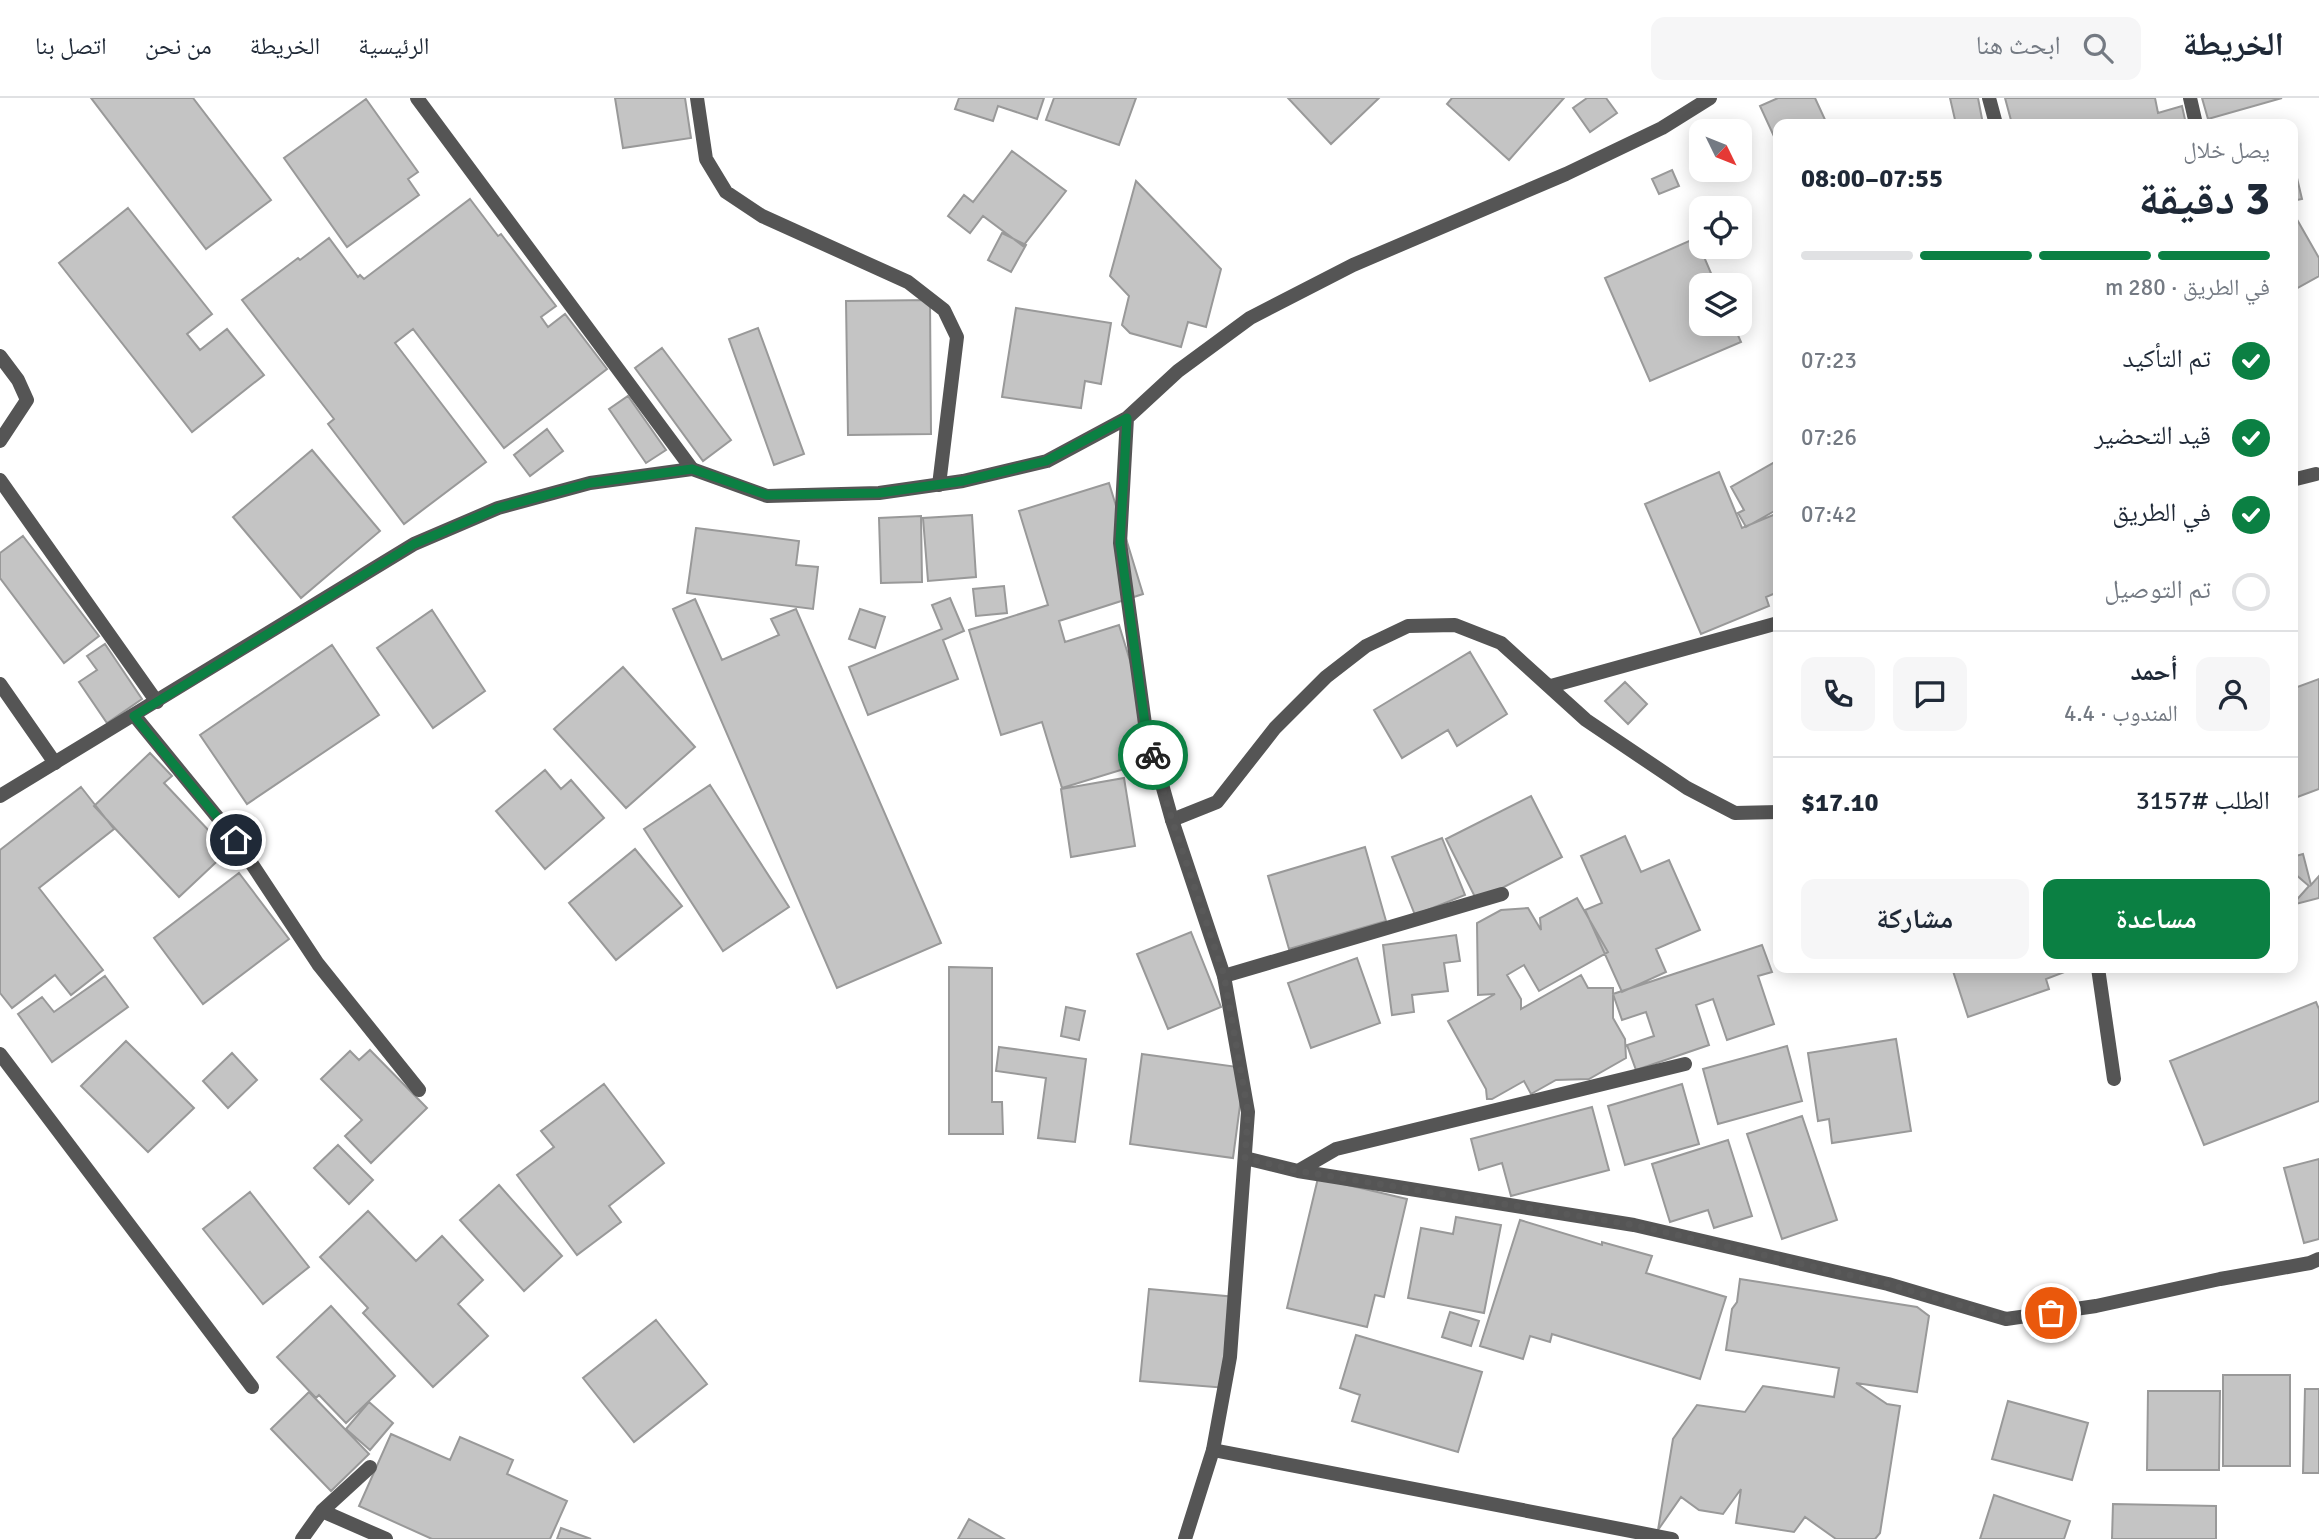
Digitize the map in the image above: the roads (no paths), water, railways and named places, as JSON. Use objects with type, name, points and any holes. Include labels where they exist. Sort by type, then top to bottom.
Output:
[{"type":"street","points":[[418,98],[692,469]]},
{"type":"street","points":[[697,98],[706,159],[726,192],[762,216],[908,282],[944,310],[957,337],[939,485]]},
{"type":"street","points":[[0,796],[414,544],[498,508],[577,486],[692,469],[767,495],[879,493],[963,481],[1046,461],[1127,418],[1178,371],[1250,318],[1353,265],[1650,134],[1710,98]]},
{"type":"street","points":[[1989,98],[1995,119]]},
{"type":"street","points":[[2190,98],[2195,119]]},
{"type":"street","points":[[0,356],[18,380],[27,400],[0,441]]},
{"type":"street","points":[[1127,418],[1120,543],[1145,724],[1172,820],[1224,975],[1248,1112],[1230,1357],[1213,1450],[1185,1539]]},
{"type":"street","points":[[2298,478],[2316,474]]},
{"type":"street","points":[[0,480],[157,702]]},
{"type":"street","points":[[1551,686],[1773,624]]},
{"type":"street","points":[[1172,820],[1217,802],[1275,728],[1326,677],[1366,646],[1408,626],[1455,625],[1501,643],[1586,720],[1687,788],[1735,813],[1773,812]]},
{"type":"street","points":[[0,684],[55,763]]},
{"type":"street","points":[[134,716],[236,840],[318,964],[419,1090]]},
{"type":"street","points":[[1224,975],[1502,894]]},
{"type":"street","points":[[2099,973],[2114,1079]]},
{"type":"street","points":[[0,1054],[251,1387]]},
{"type":"street","points":[[1298,1171],[1336,1149],[1685,1064]]},
{"type":"street","points":[[1245,1158],[1298,1171],[1634,1225],[1888,1284],[2006,1319],[2096,1306],[2319,1259]]},
{"type":"street","points":[[1213,1450],[1672,1539]]},
{"type":"street","points":[[302,1539],[322,1511],[370,1467]]},
{"type":"street","points":[[322,1511],[386,1539]]}]
